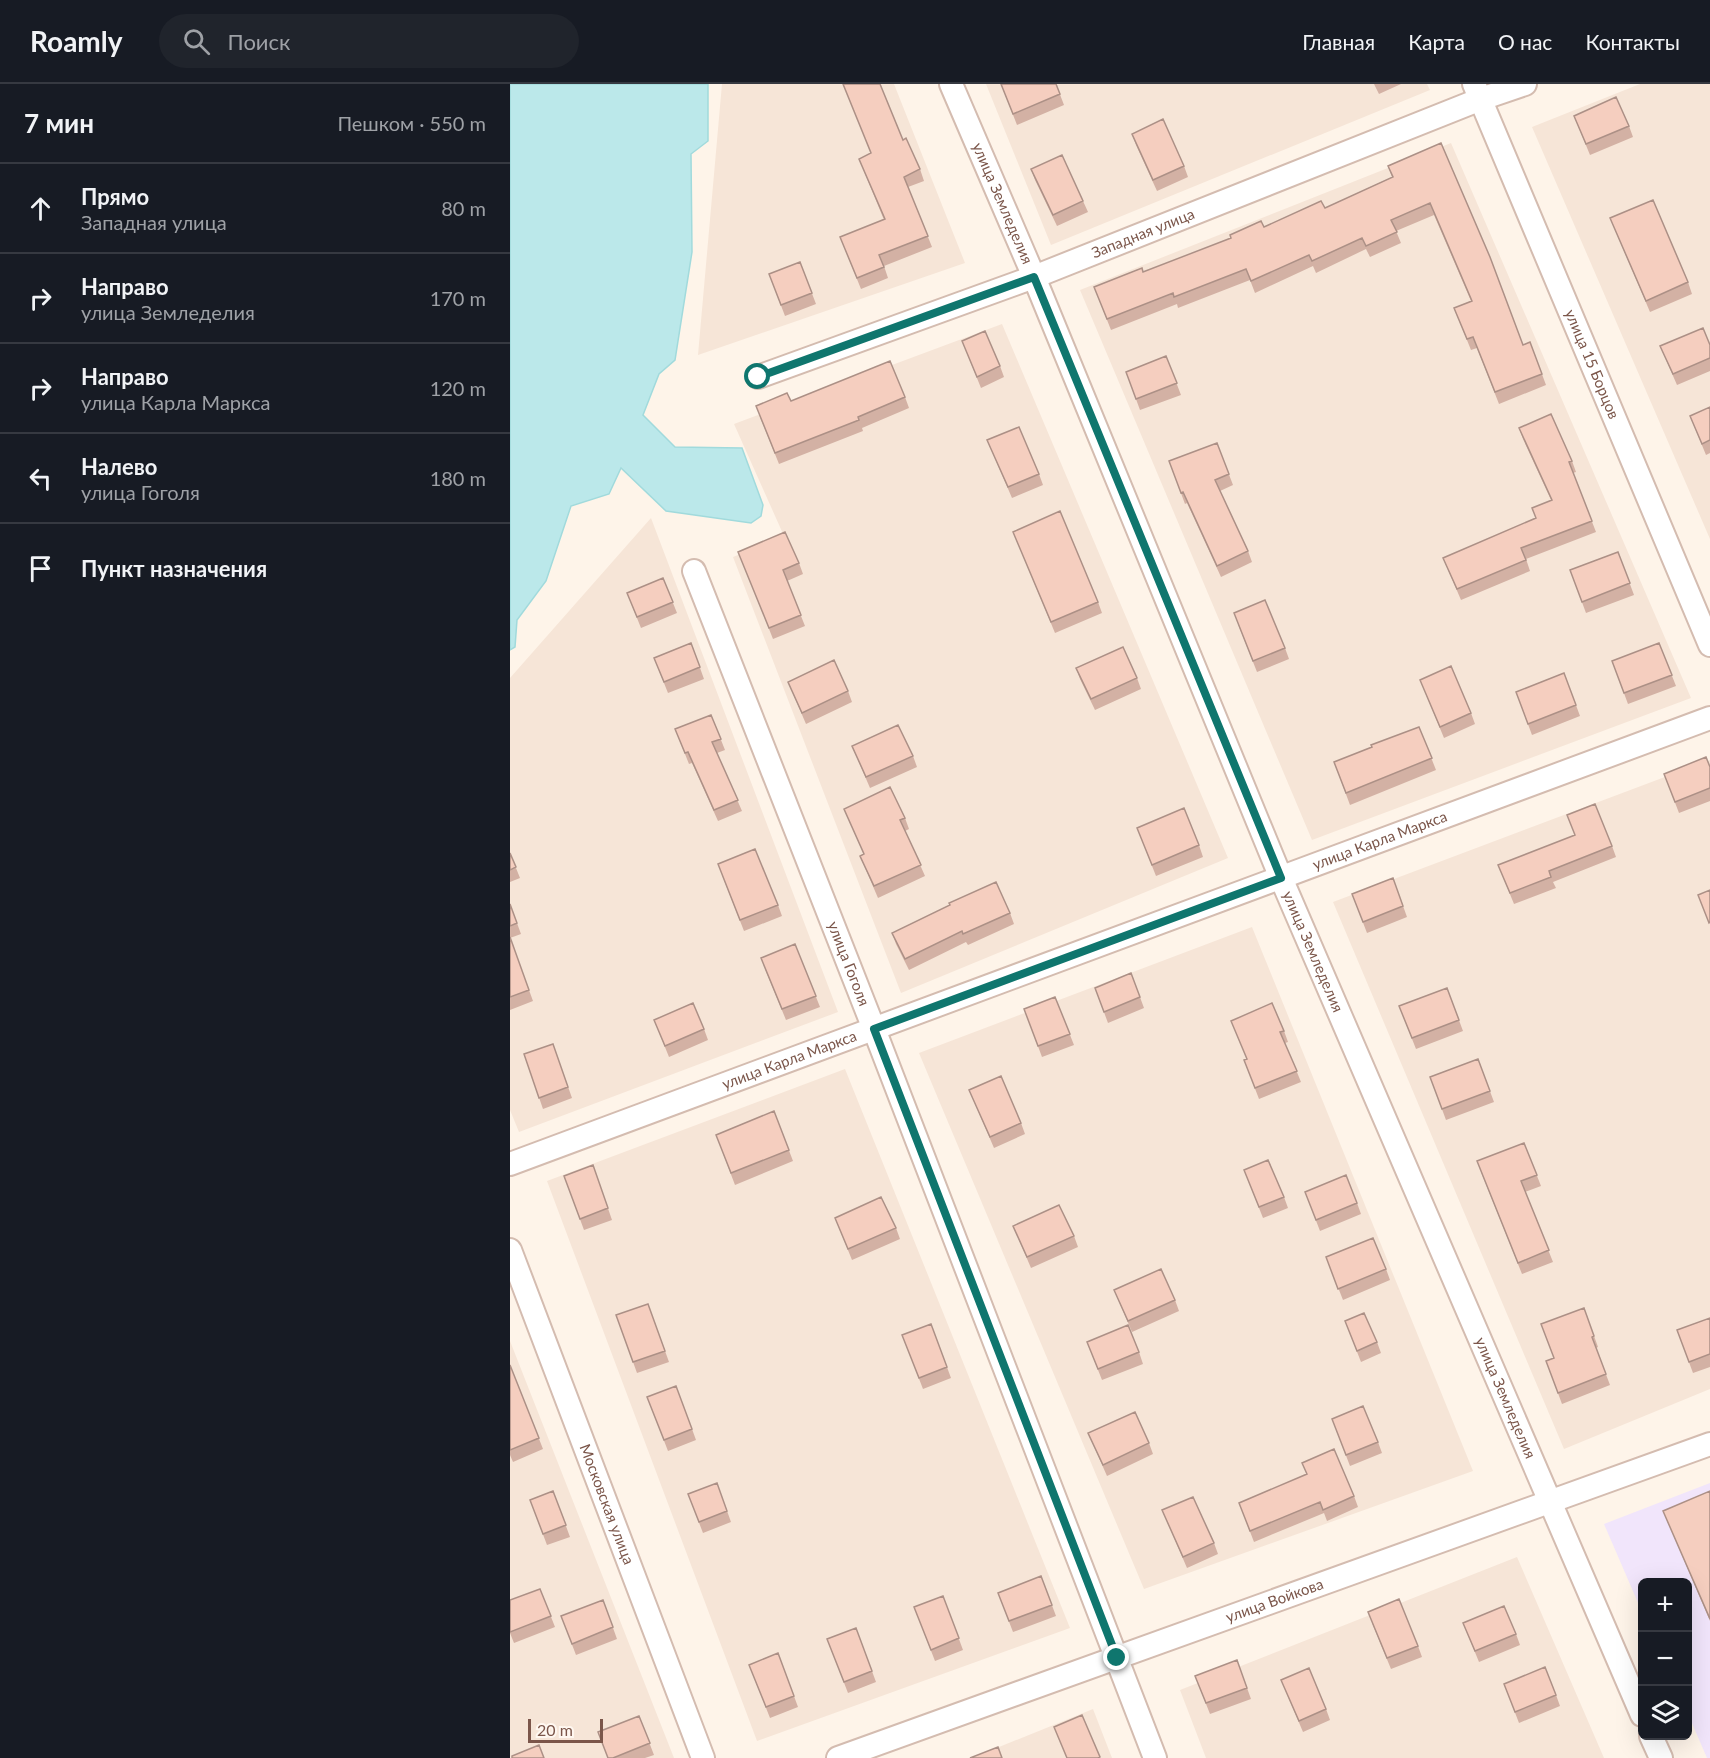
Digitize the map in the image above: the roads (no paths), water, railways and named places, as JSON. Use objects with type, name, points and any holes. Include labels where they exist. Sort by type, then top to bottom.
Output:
[{"type":"street","name":"улица Земледелия","points":[[951,84],[1034,277],[1281,878],[1552,1501],[1638,1705]]},
{"type":"street","name":"Западная улица","points":[[758,377],[1034,277],[1478,92],[1525,84]]},
{"type":"street","name":"улица 15 Борцов","points":[[1478,92],[1710,645]]},
{"type":"street","name":"улица Гоголя","points":[[694,571],[874,1029],[1155,1758]]},
{"type":"street","name":"улица Карла Маркса","points":[[510,1164],[1710,718]]},
{"type":"street","name":"Московская улица","points":[[510,1250],[703,1758]]},
{"type":"street","name":"улица Войкова","points":[[838,1758],[1710,1444]]},
{"type":"street","points":[[1653,1740],[1661,1758]]},
{"type":"water","points":[[510,84],[708,84],[708,141],[691,154],[692,252],[675,360],[659,374],[643,415],[675,447],[742,448],[763,505],[761,516],[751,523],[666,511],[621,468],[609,494],[571,506],[546,581],[517,620],[515,647],[510,650]]}]
